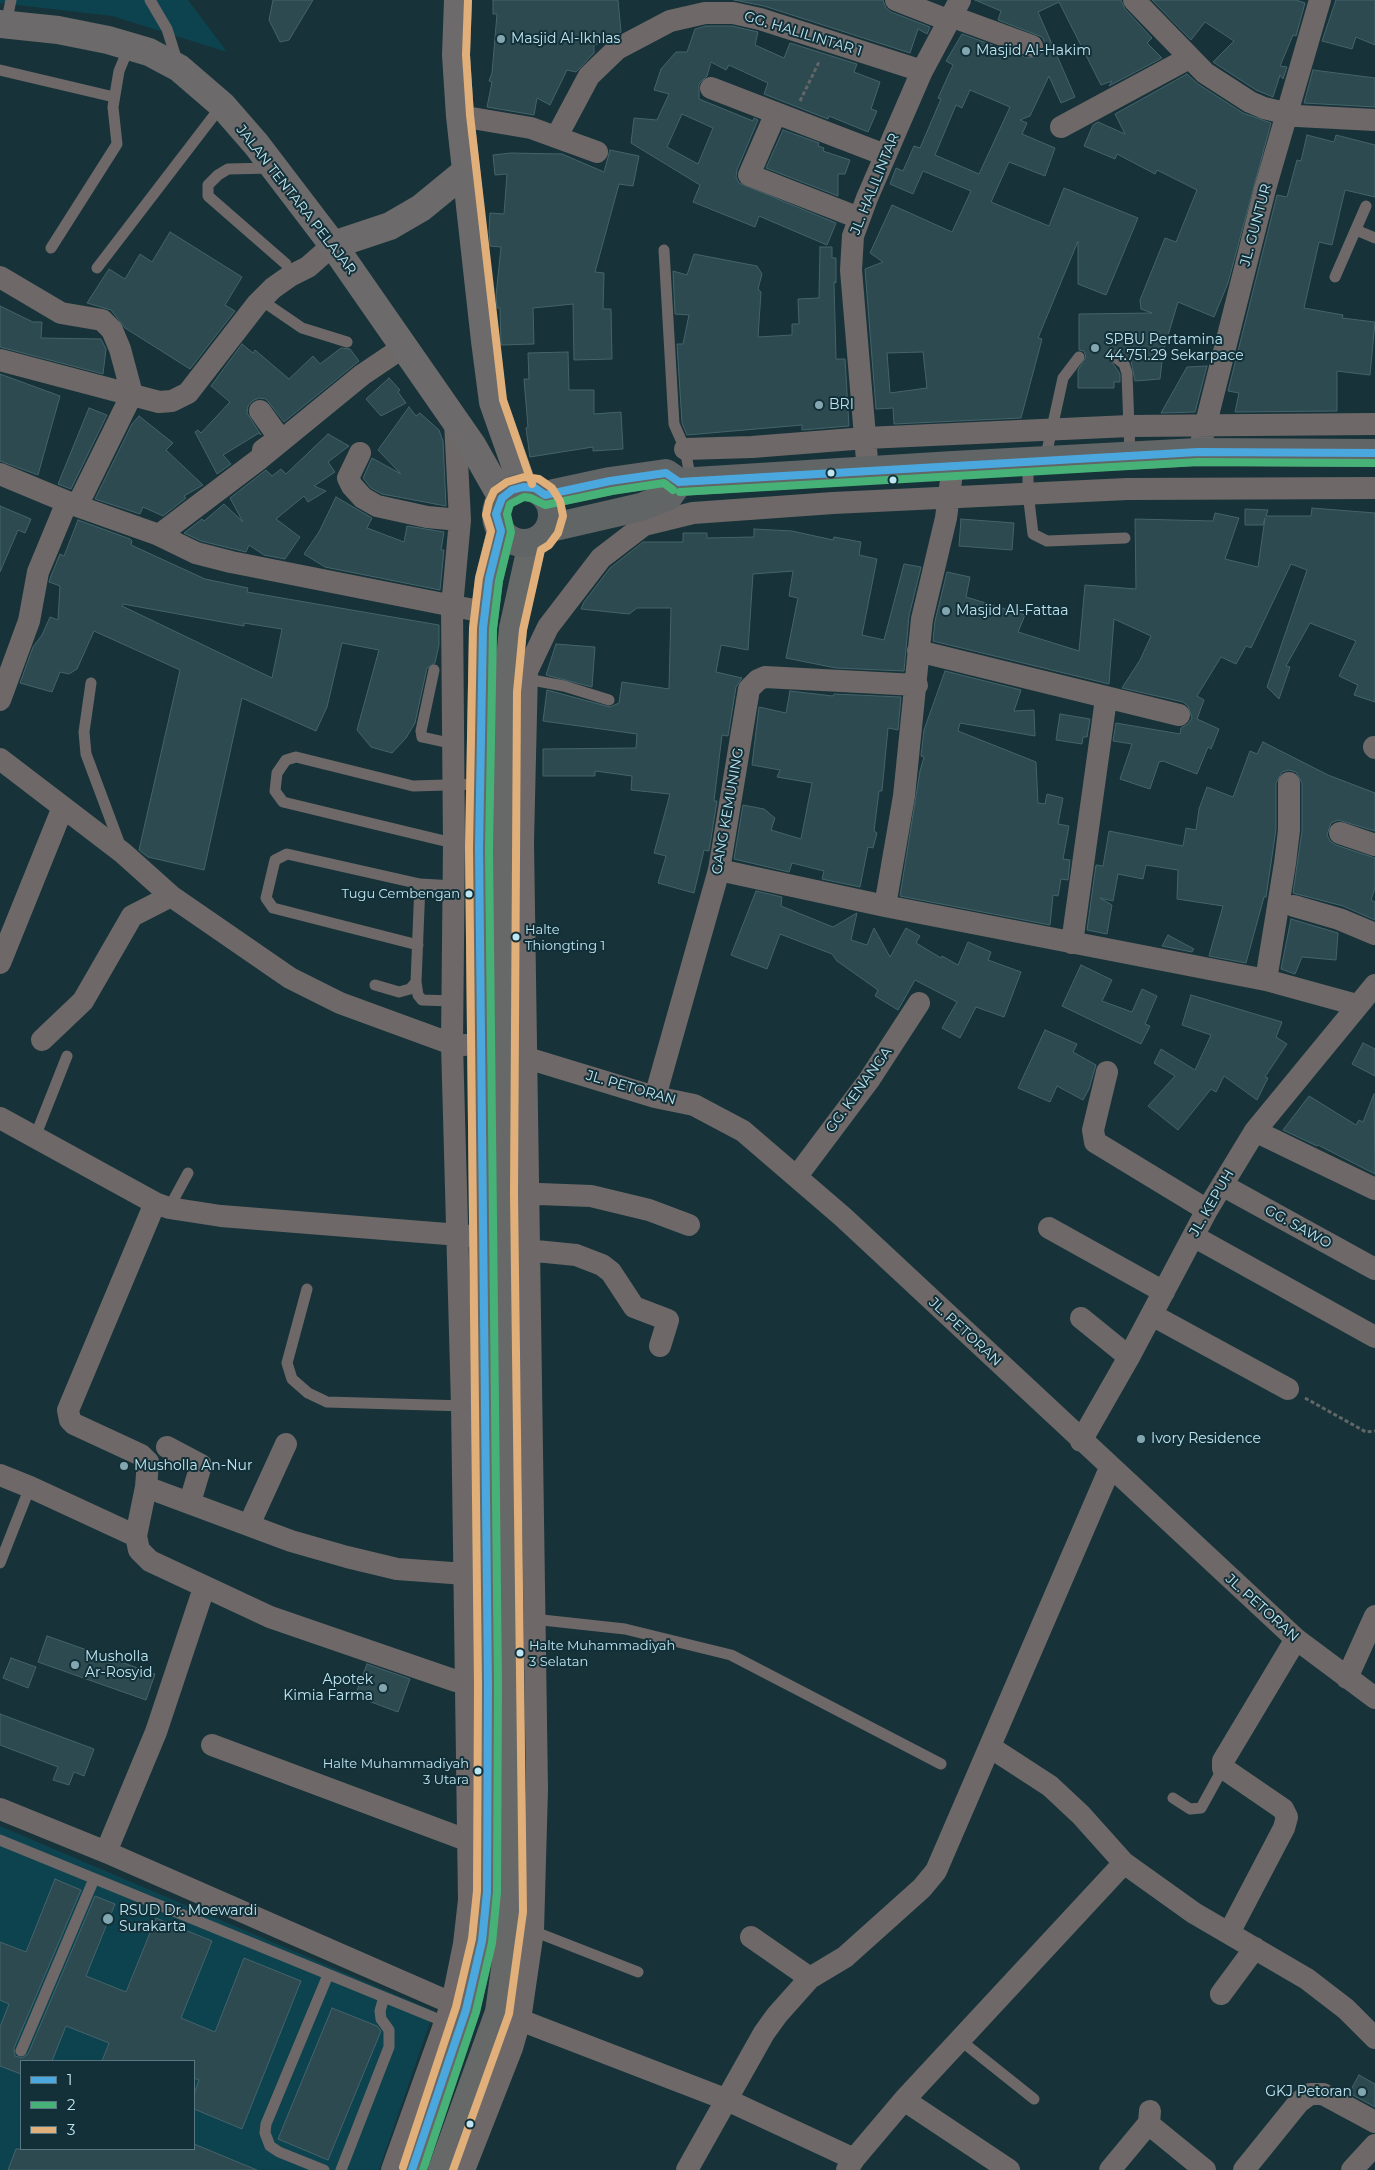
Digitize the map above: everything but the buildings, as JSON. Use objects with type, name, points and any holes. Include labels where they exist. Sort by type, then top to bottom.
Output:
[{"type":"highway","points":[[685,482],[669,496],[641,508],[550,532],[520,544],[509,540],[501,531],[496,514],[523,493],[666,473],[685,482],[868,472],[953,464],[1130,457],[1198,452],[1364,453]]},
{"type":"highway","points":[[523,493],[551,505],[553,516],[550,532]]},
{"type":"main road","points":[[458,0],[456,55],[460,116],[493,402],[523,493]]},
{"type":"main road","name":"JALAN TENTARA PELAJAR","points":[[6,16],[149,52],[179,68],[222,105],[274,168],[333,245],[405,346],[419,371],[481,460],[523,493]]},
{"type":"main road","points":[[333,245],[390,226],[421,208],[465,172]]},
{"type":"main road","points":[[442,2170],[510,2016],[521,1618],[494,1243],[516,1193],[504,1054],[467,846],[467,785],[484,612],[489,578],[501,531]]},
{"type":"main road","points":[[412,2170],[454,2012],[482,1941],[487,1892],[478,1840],[473,1406],[494,1243],[504,1054],[516,765],[507,691],[513,628],[550,532]]},
{"type":"street","points":[[896,0],[954,13],[1032,46]]},
{"type":"street","points":[[1134,0],[1205,73],[1235,94],[1264,108],[1288,115],[1375,120]]},
{"type":"street","name":"JL. GUNTUR","points":[[1198,452],[1265,189],[1320,0]]},
{"type":"street","name":"GG. HALILINTAR 1","points":[[557,136],[589,76],[602,62],[627,42],[670,22],[704,13],[762,10],[830,42],[922,71]]},
{"type":"street","name":"JL. HALILINTAR","points":[[868,472],[851,270],[853,236],[922,71],[954,13]]},
{"type":"street","points":[[1061,127],[1189,58]]},
{"type":"street","points":[[711,88],[783,118],[885,156]]},
{"type":"street","points":[[460,116],[508,123],[557,136],[597,152]]},
{"type":"street","points":[[783,118],[749,175],[859,218]]},
{"type":"street","points":[[0,360],[159,402],[172,401],[188,393],[261,300],[290,276],[308,267],[333,245]]},
{"type":"street","points":[[0,277],[61,313],[102,320],[112,330],[120,349],[132,394],[72,504],[38,572],[29,621],[0,700]]},
{"type":"street","points":[[159,535],[258,460],[362,375],[405,346]]},
{"type":"street","points":[[258,460],[257,455],[277,440],[278,436],[260,411]]},
{"type":"street","points":[[455,422],[460,520],[452,607],[454,744],[467,785]]},
{"type":"street","points":[[685,449],[752,448],[866,438],[1129,426],[1375,424]]},
{"type":"street","points":[[360,453],[348,478],[352,486],[363,498],[377,506],[427,517],[460,520]]},
{"type":"street","points":[[1352,488],[1364,453]]},
{"type":"street","points":[[885,906],[904,796],[922,619],[946,518],[953,464]]},
{"type":"street","points":[[0,474],[72,504],[159,535],[196,553],[231,562],[484,612]]},
{"type":"street","points":[[832,474],[832,503]]},
{"type":"street","points":[[685,482],[693,513]]},
{"type":"street","points":[[516,765],[527,671],[548,627],[601,558],[644,526],[693,513],[948,496],[1137,489],[1375,488]]},
{"type":"street","points":[[918,651],[1106,699],[1179,715]]},
{"type":"street","name":"GANG KEMUNING","points":[[655,1097],[718,870],[748,693],[752,684],[765,677],[916,686]]},
{"type":"street","points":[[1072,943],[1106,699]]},
{"type":"street","name":"JL. PETORAN","points":[[0,759],[123,854],[171,896],[264,962],[303,985],[340,1003],[452,1044],[504,1054],[655,1097],[694,1105],[743,1131],[797,1176],[1296,1639],[1375,1698]]},
{"type":"street","points":[[1266,980],[1285,863],[1289,783]]},
{"type":"street","points":[[2,955],[63,807]]},
{"type":"street","points":[[1340,833],[1375,844]]},
{"type":"street","points":[[467,846],[454,886],[452,1044],[494,1243]]},
{"type":"street","points":[[718,870],[885,906],[1072,943],[1266,980],[1369,995]]},
{"type":"street","points":[[42,1040],[83,1001],[132,916],[171,896]]},
{"type":"street","points":[[1294,906],[1340,920],[1375,934]]},
{"type":"street","name":"JL. KEPUH","points":[[1081,1441],[1152,1315],[1207,1210],[1255,1131],[1369,995]]},
{"type":"street","name":"GG. KENANGA","points":[[797,1176],[869,1080],[919,1003]]},
{"type":"street","points":[[1108,1072],[1093,1130],[1095,1142],[1207,1210]]},
{"type":"street","points":[[0,1118],[162,1205],[221,1216],[494,1243],[576,1255],[602,1265],[611,1272],[634,1306],[668,1320],[660,1346]]},
{"type":"street","points":[[1255,1131],[1375,1188]]},
{"type":"street","name":"GG. SAWO","points":[[1222,1185],[1375,1269]]},
{"type":"street","points":[[516,1193],[591,1196],[649,1210],[689,1225]]},
{"type":"street","points":[[162,1205],[68,1410],[70,1420],[74,1424],[145,1458],[149,1468],[136,1536],[139,1550],[144,1557],[204,1588],[270,1617],[358,1649],[477,1684]]},
{"type":"street","points":[[1049,1228],[1164,1292]]},
{"type":"street","points":[[1193,1236],[1375,1337]]},
{"type":"street","points":[[1152,1315],[1288,1389]]},
{"type":"street","points":[[1081,1318],[1129,1357]]},
{"type":"street","points":[[249,1525],[286,1444]]},
{"type":"street","points":[[166,1447],[201,1465],[190,1502]]},
{"type":"street","points":[[687,2170],[725,2099],[764,2033],[810,1978],[845,1957],[931,1878],[942,1860],[1110,1468]]},
{"type":"street","points":[[0,1475],[30,1486],[136,1536]]},
{"type":"street","points":[[146,1487],[291,1541],[347,1557],[397,1568],[475,1575]]},
{"type":"street","points":[[106,1852],[156,1732],[204,1588]]},
{"type":"street","points":[[1347,1678],[1375,1616]]},
{"type":"street","points":[[464,2170],[512,2048],[510,2016],[533,1931],[537,1788],[521,1618]]},
{"type":"street","points":[[1229,1933],[1284,1828],[1287,1817],[1283,1809],[1223,1768],[1224,1758],[1296,1639]]},
{"type":"street","points":[[212,1746],[478,1840]]},
{"type":"street","points":[[990,1747],[1050,1786],[1081,1814],[1124,1863],[1194,1913],[1307,1979],[1346,2010],[1375,2038]]},
{"type":"street","points":[[0,1809],[106,1852],[454,2012],[392,2170]]},
{"type":"street","points":[[510,2016],[725,2099],[851,2165],[904,2100],[1124,1863]]},
{"type":"street","points":[[751,1937],[810,1978]]},
{"type":"street","points":[[1221,1994],[1255,1948]]},
{"type":"street","points":[[1244,2170],[1299,2102],[1310,2094],[1323,2094],[1375,2122]]},
{"type":"street","points":[[904,2100],[1009,2170]]},
{"type":"street","points":[[1110,2170],[1150,2117],[1205,2170]]},
{"type":"street","points":[[1352,2170],[1375,2145]]},
{"type":"lane","points":[[150,0],[167,29],[179,68]]},
{"type":"lane","points":[[51,248],[117,144],[113,107],[114,97],[119,71],[130,47]]},
{"type":"lane","points":[[0,70],[114,97]]},
{"type":"lane","points":[[97,268],[222,105]]},
{"type":"lane","points":[[274,168],[228,169],[218,174],[208,185],[208,196],[286,264]]},
{"type":"lane","points":[[1335,277],[1366,206]]},
{"type":"lane","points":[[1356,230],[1375,238]]},
{"type":"lane","points":[[664,250],[674,424],[685,449],[685,482]]},
{"type":"lane","points":[[261,300],[302,328],[347,342]]},
{"type":"lane","points":[[1079,357],[1063,378],[1051,431],[1037,460],[1028,492],[1033,534],[1047,541],[1125,538]]},
{"type":"lane","points":[[1115,357],[1124,364],[1127,373],[1130,457]]},
{"type":"lane","points":[[434,670],[420,731],[422,737],[454,744]]},
{"type":"lane","points":[[527,679],[564,686],[609,700]]},
{"type":"lane","points":[[91,682],[84,732],[86,754],[123,854]]},
{"type":"lane","points":[[467,785],[413,786],[296,757],[286,760],[281,765],[275,782],[277,796],[283,802],[467,846]]},
{"type":"lane","points":[[418,945],[273,908],[266,898],[275,860],[287,854],[420,884],[454,886]]},
{"type":"lane","points":[[420,884],[416,982],[418,995],[422,1000],[452,1001]]},
{"type":"lane","points":[[375,985],[398,992],[410,989],[416,982]]},
{"type":"lane","points":[[35,1137],[67,1056]]},
{"type":"lane","points":[[162,1205],[188,1173]]},
{"type":"lane","points":[[306,1289],[287,1363],[292,1379],[308,1393],[327,1402],[473,1406]]},
{"type":"lane","points":[[0,1563],[30,1486]]},
{"type":"lane","points":[[521,1618],[625,1629],[732,1655],[940,1764]]},
{"type":"lane","points":[[1173,1798],[1190,1810],[1201,1808],[1223,1768]]},
{"type":"lane","points":[[0,1840],[384,1997],[454,2012]]},
{"type":"lane","points":[[21,2051],[94,1879]]},
{"type":"lane","points":[[533,1931],[638,1972]]},
{"type":"lane","points":[[324,2170],[279,2152],[270,2146],[265,2133],[266,2124],[328,1975]]},
{"type":"lane","points":[[341,2170],[390,2047],[389,2030],[381,2018],[380,2010],[384,1997]]},
{"type":"lane","points":[[960,2040],[1034,2099]]},
{"type":"path","points":[[783,118],[830,42]]},
{"type":"path","points":[[1288,1389],[1366,1432],[1375,1431]]},
{"type":"shaded area","points":[[0,0],[188,0],[227,52],[112,16],[0,3]]},
{"type":"shaded area","name":"RSUD Dr. Moewardi Surakarta","points":[[0,1826],[434,2011],[379,2170],[0,2170]]},
{"type":"transit line","name":"3","points":[[468,0],[466,55],[470,115],[503,400],[532,484]]},
{"type":"transit line","name":"1","points":[[679,482],[1198,452],[1375,453]]},
{"type":"transit line","name":"2","points":[[680,492],[1198,462],[1375,463]]},
{"type":"transit line","name":"1","points":[[412,2170],[466,2010],[482,1941],[487,1892],[488,1685],[479,848],[483,628],[489,579],[501,531],[496,514],[502,498],[512,490],[523,487],[535,488],[545,495],[610,481],[666,473],[679,482]]},
{"type":"transit line","name":"3","points":[[403,2167],[456,2007],[472,1939],[477,1891],[478,1685],[469,848],[473,628],[479,578],[491,531],[486,515],[489,502],[494,491],[507,482],[524,477],[539,479],[552,488],[560,501],[563,516],[558,533],[549,545],[541,550],[523,630],[517,692],[514,1193],[523,1912],[509,2014],[453,2170]]},
{"type":"transit line","name":"2","points":[[423,2170],[476,2012],[492,1943],[497,1892],[498,1685],[489,848],[493,629],[499,581],[511,532],[507,514],[510,504],[524,497],[531,498],[545,505],[612,491],[664,483],[673,490]]},
{"type":"place","name":"Masjid Al-Ikhlas","points":[[501,39]]},
{"type":"place","name":"Masjid Al-Hakim","points":[[966,51]]},
{"type":"place","name":"SPBU Pertamina 44.751.29 Sekarpace","points":[[1095,348]]},
{"type":"place","name":"BRI","points":[[819,405]]},
{"type":"place","name":"Masjid Al-Fattaa","points":[[946,611]]},
{"type":"place","name":"Tugu Cembengan","points":[[469,894]]},
{"type":"place","name":"Halte Thiongting 1","points":[[516,937]]},
{"type":"place","name":"Ivory Residence","points":[[1141,1439]]},
{"type":"place","name":"Musholla An-Nur","points":[[124,1466]]},
{"type":"place","name":"Halte Muhammadiyah 3 Selatan","points":[[520,1653]]},
{"type":"place","name":"Musholla Ar-Rosyid","points":[[75,1665]]},
{"type":"place","name":"Apotek Kimia Farma","points":[[383,1688]]},
{"type":"place","name":"Halte Muhammadiyah 3 Utara","points":[[478,1771]]},
{"type":"place","name":"RSUD Dr. Moewardi Surakarta","points":[[108,1919]]},
{"type":"place","name":"GKJ Petoran","points":[[1362,2092]]}]
